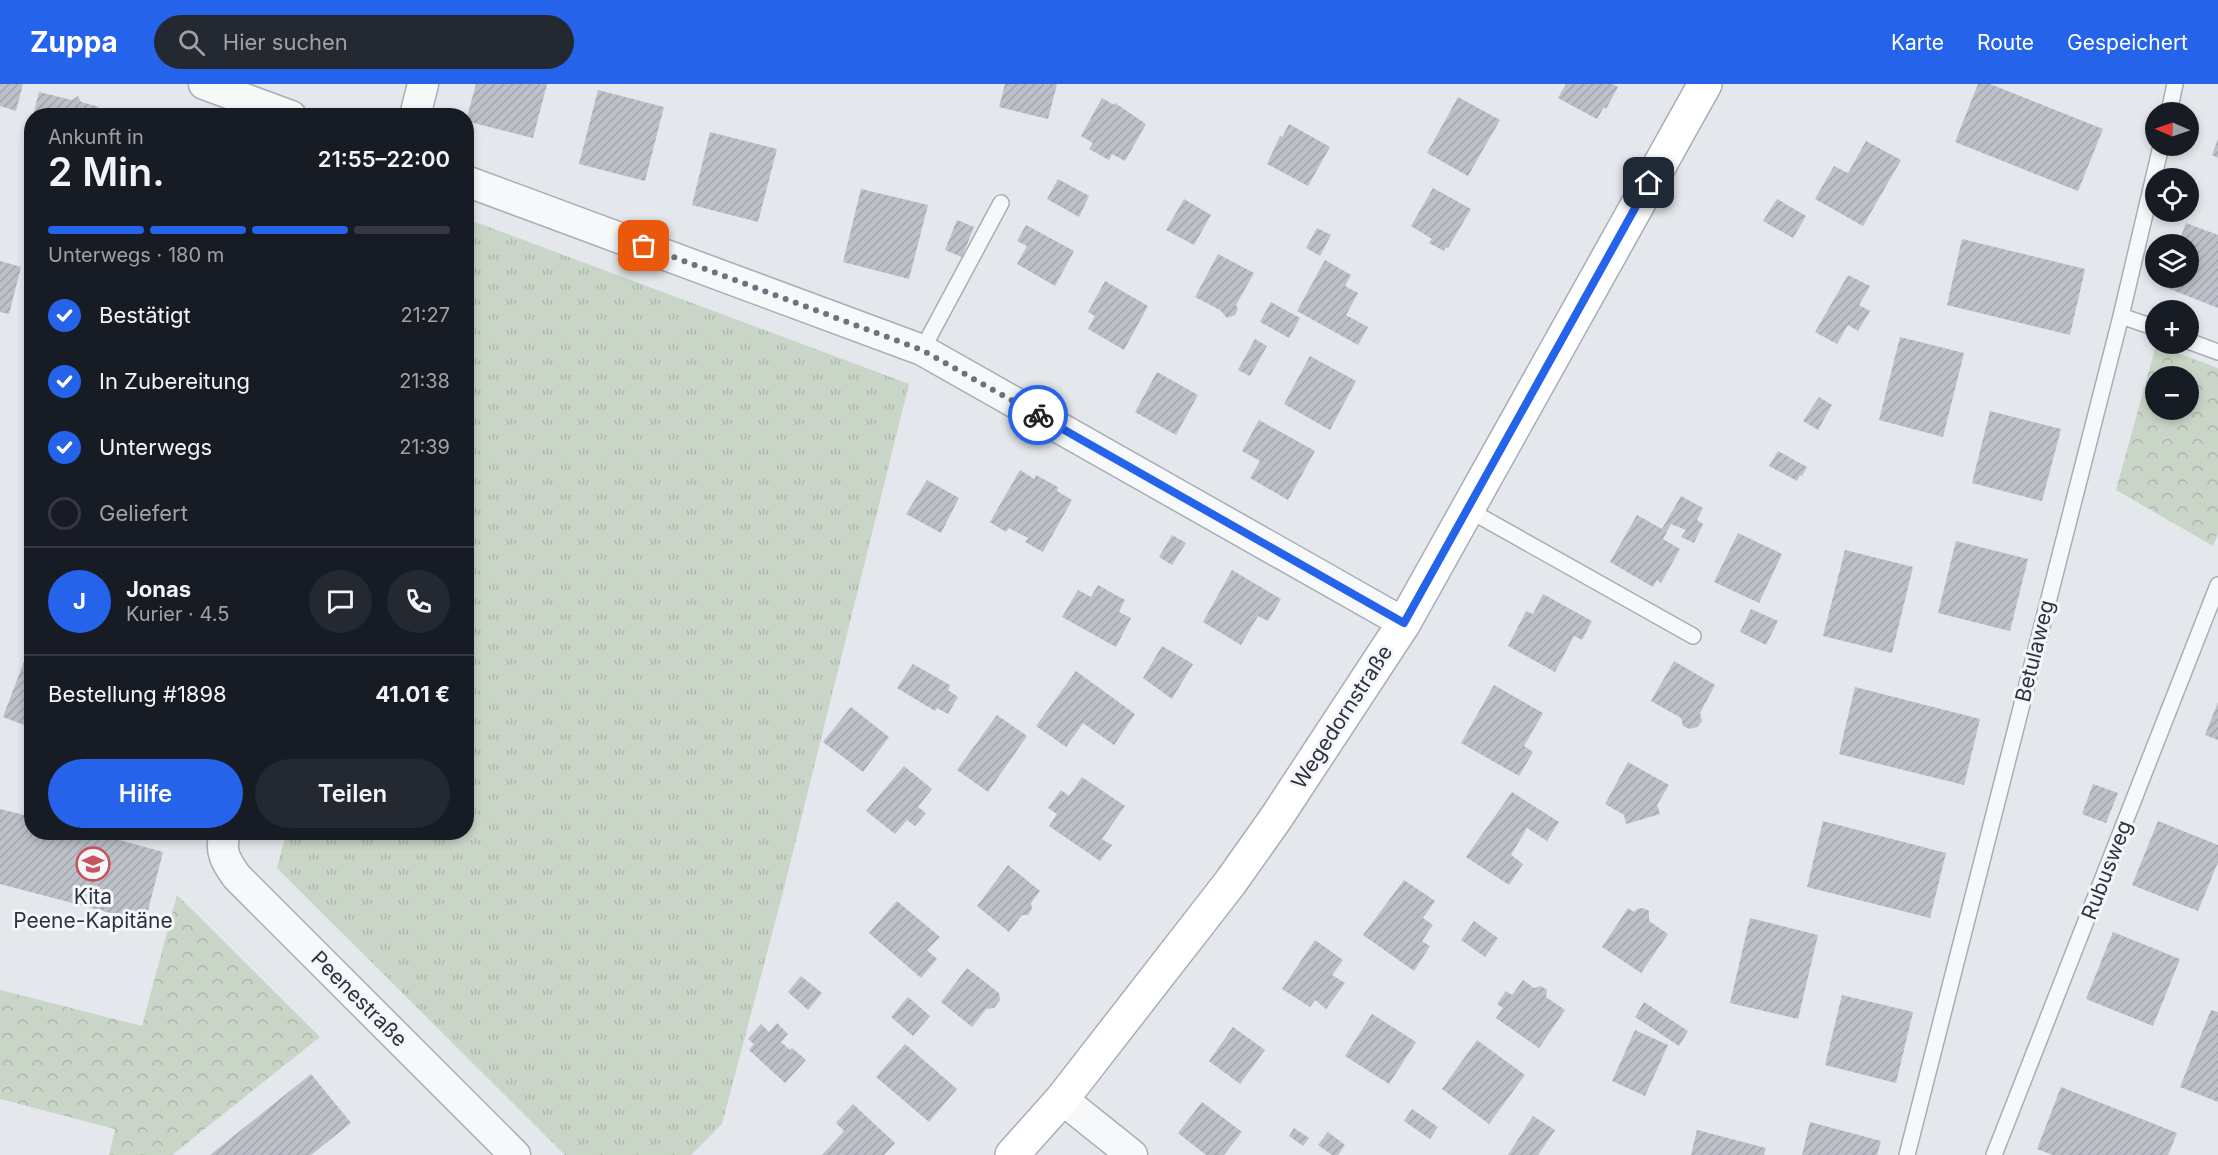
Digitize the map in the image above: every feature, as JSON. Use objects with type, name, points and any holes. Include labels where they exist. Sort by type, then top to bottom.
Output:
[{"type":"street","points":[[204,84],[269,108]]},
{"type":"street","points":[[417,108],[423,84]]},
{"type":"street","name":"Wegedornstraße","points":[[1012,1155],[1062,1099],[1230,883],[1404,623],[1705,84]]},
{"type":"street","points":[[474,184],[922,350],[1404,623]]},
{"type":"street","name":"Peenestraße","points":[[223,840],[224,860],[237,877],[515,1155]]},
{"type":"street","points":[[1062,1099],[1132,1155]]},
{"type":"lane","points":[[2171,102],[2175,84]]},
{"type":"lane","name":"Betulaweg","points":[[1907,1155],[2121,316],[2159,156]]},
{"type":"lane","points":[[922,350],[1001,203]]},
{"type":"lane","points":[[2121,316],[2145,324]]},
{"type":"lane","points":[[2199,345],[2218,352]]},
{"type":"lane","points":[[1467,509],[1693,636]]},
{"type":"lane","name":"Rubusweg","points":[[1994,1155],[2218,585]]},
{"type":"green space","points":[[474,222],[909,384],[783,892],[722,1124],[691,1155],[565,1155],[277,868],[284,840],[474,840]]},
{"type":"green space","points":[[2154,354],[2180,354],[2218,368],[2218,533],[2213,546],[2116,490],[2145,385],[2145,420],[2199,420],[2199,366],[2150,366]]},
{"type":"green space","points":[[177,895],[320,1037],[172,1155],[109,1155],[115,1129],[0,1099],[0,990],[142,1026]]},
{"type":"building","points":[[0,84],[23,84],[16,111],[0,106]]},
{"type":"building","points":[[476,84],[547,84],[533,138],[474,123],[474,108],[470,108]]},
{"type":"building","points":[[1005,84],[1057,84],[1048,119],[999,107]]},
{"type":"building","points":[[1566,84],[1612,84],[1618,87],[1606,109],[1604,107],[1597,119],[1558,98]]},
{"type":"building","points":[[1978,84],[1990,84],[2103,129],[2078,191],[1955,142]]},
{"type":"building","points":[[598,90],[664,107],[645,181],[579,164]]},
{"type":"building","points":[[39,92],[72,100],[78,96],[81,102],[99,107],[99,108],[35,108]]},
{"type":"building","points":[[1458,97],[1500,120],[1468,176],[1427,153]]},
{"type":"building","points":[[1102,98],[1114,105],[1115,103],[1146,124],[1125,161],[1112,154],[1109,160],[1089,149],[1093,143],[1081,136]]},
{"type":"building","points":[[1289,124],[1330,147],[1308,186],[1267,164],[1280,136],[1282,137]]},
{"type":"building","points":[[710,132],[777,149],[758,222],[692,205]]},
{"type":"building","points":[[2218,139],[2218,158],[2212,155]]},
{"type":"building","points":[[1866,141],[1901,160],[1863,226],[1815,199],[1834,166],[1848,173]]},
{"type":"building","points":[[1058,179],[1089,196],[1079,217],[1047,199]]},
{"type":"building","points":[[1433,188],[1471,209],[1444,251],[1429,243],[1432,239],[1411,226]]},
{"type":"building","points":[[861,189],[928,205],[909,279],[843,262]]},
{"type":"building","points":[[1184,199],[1211,215],[1194,245],[1166,230]]},
{"type":"building","points":[[1777,199],[1806,216],[1793,238],[1763,221]]},
{"type":"building","points":[[957,220],[974,227],[962,257],[945,250]]},
{"type":"building","points":[[2186,223],[2218,235],[2218,308],[2167,288],[2199,288],[2199,234],[2182,234]]},
{"type":"building","points":[[1026,225],[1074,251],[1055,286],[1017,264],[1027,246],[1017,241]]},
{"type":"building","points":[[1317,228],[1331,235],[1320,256],[1306,248]]},
{"type":"building","points":[[1962,239],[2085,269],[2070,335],[1947,305]]},
{"type":"building","points":[[1218,254],[1254,273],[1236,305],[1238,309],[1235,315],[1227,318],[1220,310],[1195,297]]},
{"type":"building","points":[[1325,260],[1351,275],[1345,286],[1358,293],[1346,315],[1368,327],[1358,345],[1297,311]]},
{"type":"building","points":[[0,261],[21,267],[9,314],[0,312]]},
{"type":"building","points":[[1848,275],[1870,286],[1859,305],[1870,311],[1858,331],[1848,325],[1837,344],[1815,332]]},
{"type":"building","points":[[1105,281],[1148,306],[1124,350],[1088,329],[1095,316],[1088,312]]},
{"type":"building","points":[[1271,302],[1300,318],[1289,338],[1260,322]]},
{"type":"building","points":[[1900,337],[1964,353],[1943,437],[1879,420]]},
{"type":"building","points":[[1255,339],[1267,346],[1250,376],[1238,370]]},
{"type":"building","points":[[1310,356],[1356,381],[1330,430],[1284,404]]},
{"type":"building","points":[[1157,372],[1198,395],[1176,435],[1135,412]]},
{"type":"building","points":[[1819,397],[1832,405],[1818,430],[1803,421]]},
{"type":"building","points":[[1990,411],[2061,429],[2042,501],[1972,483]]},
{"type":"building","points":[[1259,420],[1315,451],[1288,500],[1250,478],[1260,461],[1242,451]]},
{"type":"building","points":[[1778,451],[1807,467],[1797,481],[1769,466]]},
{"type":"building","points":[[1020,470],[1034,479],[1036,475],[1058,487],[1057,491],[1072,500],[1043,552],[1025,542],[1028,538],[1009,528],[1006,532],[990,522]]},
{"type":"building","points":[[927,480],[959,498],[941,533],[906,514]]},
{"type":"building","points":[[1681,496],[1703,508],[1697,520],[1703,524],[1694,543],[1681,537],[1686,530],[1671,524],[1663,539],[1680,549],[1661,583],[1657,580],[1653,587],[1610,562],[1637,515],[1662,529]]},
{"type":"building","points":[[1738,533],[1782,554],[1759,603],[1714,582]]},
{"type":"building","points":[[1172,535],[1186,543],[1172,565],[1159,557]]},
{"type":"building","points":[[1956,541],[2028,559],[2010,631],[1938,613]]},
{"type":"building","points":[[1845,550],[1913,567],[1892,653],[1823,636]]},
{"type":"building","points":[[1232,570],[1281,599],[1268,621],[1258,616],[1241,645],[1203,622]]},
{"type":"building","points":[[1098,585],[1125,600],[1119,612],[1131,618],[1116,647],[1062,617],[1078,590],[1091,597]]},
{"type":"building","points":[[1543,594],[1592,621],[1582,640],[1574,636],[1555,672],[1508,646],[1526,611],[1533,614]]},
{"type":"building","points":[[1751,609],[1778,621],[1766,645],[1740,632]]},
{"type":"building","points":[[1162,646],[1193,664],[1172,699],[1143,678]]},
{"type":"building","points":[[24,661],[24,725],[3,717]]},
{"type":"building","points":[[1674,661],[1715,685],[1700,713],[1702,721],[1697,727],[1690,729],[1683,726],[1681,718],[1651,701]]},
{"type":"building","points":[[913,664],[950,685],[948,690],[958,697],[948,714],[937,708],[935,711],[897,688]]},
{"type":"building","points":[[1076,671],[1135,714],[1114,745],[1083,723],[1066,747],[1036,726]]},
{"type":"building","points":[[1494,685],[1543,713],[1524,746],[1533,752],[1519,776],[1461,743]]},
{"type":"building","points":[[1855,687],[1980,719],[1964,785],[1839,754]]},
{"type":"building","points":[[2218,702],[2218,740],[2205,735]]},
{"type":"building","points":[[851,707],[889,737],[863,772],[823,742]]},
{"type":"building","points":[[997,715],[1027,736],[988,792],[957,770]]},
{"type":"building","points":[[1628,762],[1669,785],[1657,805],[1660,814],[1626,824],[1624,815],[1605,804]]},
{"type":"building","points":[[904,766],[932,789],[918,807],[926,813],[915,826],[907,820],[895,834],[866,811]]},
{"type":"building","points":[[1082,777],[1125,806],[1102,839],[1112,845],[1100,861],[1049,826],[1057,814],[1048,808],[1061,790],[1069,796]]},
{"type":"building","points":[[2093,784],[2118,793],[2106,823],[2082,814]]},
{"type":"building","points":[[1512,792],[1559,822],[1547,841],[1527,828],[1511,855],[1523,864],[1509,885],[1466,857]]},
{"type":"building","points":[[0,809],[24,815],[24,840],[119,840],[163,852],[145,922],[0,884]]},
{"type":"building","points":[[1823,821],[1946,853],[1930,918],[1807,887]]},
{"type":"building","points":[[2158,821],[2218,845],[2218,862],[2198,911],[2132,885]]},
{"type":"building","points":[[1008,865],[1040,891],[1031,903],[1032,909],[1028,915],[1022,915],[1009,932],[977,906]]},
{"type":"building","points":[[1404,880],[1435,901],[1423,918],[1433,925],[1422,941],[1430,946],[1414,971],[1363,935]]},
{"type":"building","points":[[897,901],[940,937],[927,950],[937,959],[921,978],[869,933]]},
{"type":"building","points":[[1628,908],[1634,912],[1643,908],[1649,911],[1649,921],[1668,934],[1641,973],[1602,947]]},
{"type":"building","points":[[1750,918],[1818,935],[1798,1019],[1730,1003]]},
{"type":"building","points":[[1474,921],[1498,938],[1485,957],[1461,940]]},
{"type":"building","points":[[2113,932],[2180,959],[2153,1026],[2086,999]]},
{"type":"building","points":[[1315,940],[1343,960],[1332,975],[1345,983],[1326,1009],[1315,1000],[1310,1007],[1282,989]]},
{"type":"building","points":[[967,968],[999,993],[1000,1000],[994,1008],[986,1009],[972,1027],[941,1002]]},
{"type":"building","points":[[801,976],[822,993],[808,1010],[788,992]]},
{"type":"building","points":[[1523,980],[1534,988],[1541,986],[1547,990],[1546,997],[1565,1010],[1539,1048],[1496,1018],[1503,1008],[1497,1004],[1506,991],[1512,995]]},
{"type":"building","points":[[1842,995],[1913,1012],[1896,1083],[1825,1065]]},
{"type":"building","points":[[908,997],[930,1016],[913,1036],[891,1017]]},
{"type":"building","points":[[1644,1002],[1688,1031],[1679,1046],[1635,1017]]},
{"type":"building","points":[[2211,1010],[2218,1012],[2218,1102],[2180,1087]]},
{"type":"building","points":[[1372,1014],[1416,1042],[1389,1084],[1345,1056]]},
{"type":"building","points":[[777,1023],[788,1034],[781,1042],[806,1060],[785,1083],[749,1050],[754,1044],[748,1039],[761,1024],[769,1032]]},
{"type":"building","points":[[1233,1027],[1265,1050],[1240,1084],[1209,1061]]},
{"type":"building","points":[[1635,1030],[1668,1045],[1645,1096],[1612,1081]]},
{"type":"building","points":[[1477,1040],[1525,1075],[1489,1124],[1442,1089]]},
{"type":"building","points":[[905,1044],[957,1089],[929,1122],[876,1077]]},
{"type":"building","points":[[311,1074],[351,1123],[311,1155],[210,1155]]},
{"type":"building","points":[[2061,1087],[2177,1133],[2168,1155],[2053,1155],[2037,1149]]},
{"type":"building","points":[[1202,1102],[1242,1132],[1224,1155],[1206,1155],[1178,1133]]},
{"type":"building","points":[[853,1104],[895,1143],[884,1155],[822,1155],[844,1131],[836,1123]]},
{"type":"building","points":[[1412,1109],[1438,1127],[1430,1139],[1404,1121]]},
{"type":"building","points":[[1533,1116],[1555,1130],[1538,1155],[1508,1155]]},
{"type":"building","points":[[1810,1122],[1881,1141],[1877,1155],[1802,1155]]},
{"type":"building","points":[[1294,1128],[1309,1138],[1303,1146],[1289,1136]]},
{"type":"building","points":[[1697,1130],[1766,1148],[1764,1155],[1691,1155]]},
{"type":"building","points":[[1328,1132],[1345,1145],[1338,1155],[1332,1155],[1318,1145]]},
{"type":"way so far","points":[[644,246],[922,350],[1038,415]]},
{"type":"place","name":"Kita Peene-Kapitäne","points":[[93,864]]},
{"type":"route","points":[[1038,415],[1404,623],[1649,183]]}]
